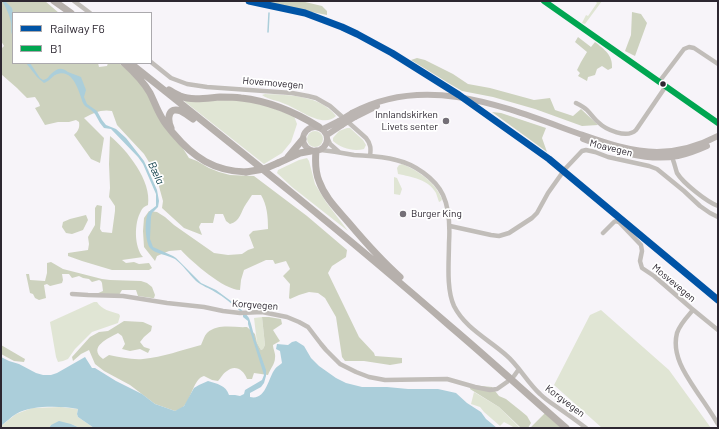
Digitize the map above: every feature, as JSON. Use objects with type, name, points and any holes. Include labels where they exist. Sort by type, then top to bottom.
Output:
[{"type":"highway","points":[[53,1],[66,12]]},
{"type":"highway","points":[[53,1],[69,12]]},
{"type":"highway","points":[[125,64],[144,84],[155,102],[161,117],[172,132],[185,146],[210,165],[228,171],[246,172],[264,169],[305,151],[316,151],[315,164],[318,180],[325,194],[334,206],[380,258],[450,321],[460,334]]},
{"type":"highway","points":[[131,64],[364,252],[460,334],[566,428]]},
{"type":"highway","points":[[136,64],[168,89],[180,96],[192,98],[230,97],[252,99],[286,109],[321,128]]},
{"type":"highway","points":[[172,132],[169,124],[169,116],[171,112],[181,111],[202,126],[238,156],[258,166]]},
{"type":"highway","points":[[287,158],[303,138]]},
{"type":"main road","points":[[340,123],[327,136],[326,145],[316,151],[306,147],[303,143],[304,134],[311,127],[321,128],[340,123],[354,115],[376,106],[399,100],[422,98],[454,100],[498,109],[610,149],[646,157],[664,155],[673,156],[694,151],[718,140]]},
{"type":"main road","points":[[321,128],[327,136]]},
{"type":"main road","points":[[664,155],[677,150],[692,147],[718,136]]},
{"type":"street","points":[[74,1],[89,12]]},
{"type":"street","points":[[544,1],[718,123]]},
{"type":"street","points":[[658,82],[684,49],[689,47],[694,48],[717,62]]},
{"type":"street","name":"Hovemovegen","points":[[152,63],[172,78],[186,84],[207,87],[292,93],[308,96],[322,101],[330,106],[368,140],[371,147],[370,156]]},
{"type":"street","points":[[576,103],[588,110],[602,126],[621,133],[632,134],[666,86]]},
{"type":"street","points":[[327,136],[330,144],[339,152]]},
{"type":"street","name":"Moavegen","points":[[450,226],[499,236],[509,232],[529,220],[537,213],[548,193],[565,169],[582,151],[586,150],[657,169],[700,206],[718,217]]},
{"type":"street","name":"Korgvegen","points":[[316,151],[339,152],[396,160],[415,168],[433,181],[443,195],[448,213],[450,226],[449,286],[451,299],[461,318],[473,330],[506,355],[540,394],[586,428]]},
{"type":"street","points":[[664,155],[684,181],[711,204],[718,206]]},
{"type":"street","points":[[673,156],[677,172]]},
{"type":"street","name":"Mosvevegen","points":[[603,233],[614,222],[619,222],[642,245],[640,261],[642,268],[662,282],[718,330]]},
{"type":"street","name":"Korgvegen","points":[[72,294],[132,297],[223,311],[269,313],[287,317],[308,328],[340,364],[369,377],[385,380],[448,379],[490,390],[498,388],[507,382]]},
{"type":"street","points":[[693,310],[682,322],[679,328],[677,349],[682,368],[718,424]]},
{"type":"street","points":[[514,376],[518,369]]},
{"type":"green space","points":[[1,1],[45,1],[58,12],[12,12],[12,64],[98,64],[99,67],[107,66],[108,64],[120,64],[141,82],[189,158],[219,172],[230,175],[254,176],[307,216],[347,250],[346,257],[332,266],[328,273],[359,337],[375,356],[402,358],[402,363],[390,365],[364,361],[345,361],[342,357],[336,317],[325,298],[318,293],[309,292],[290,299],[289,298],[290,284],[283,276],[290,269],[286,261],[275,264],[273,260],[266,260],[244,270],[240,290],[233,289],[217,281],[200,268],[181,250],[169,251],[157,256],[155,261],[144,247],[144,218],[149,211],[157,212],[165,217],[214,253],[228,255],[242,254],[254,248],[249,235],[253,231],[268,229],[267,211],[261,195],[252,195],[238,219],[233,223],[230,224],[226,221],[223,214],[215,214],[213,223],[201,223],[199,227],[202,235],[184,228],[162,208],[163,201],[155,172],[144,154],[117,125],[112,111],[101,111],[84,118],[104,138],[100,163],[91,159],[74,135],[77,132],[79,122],[76,120],[45,125],[35,108],[40,106],[35,97],[27,98],[1,74],[1,49],[4,46],[1,41]]},
{"type":"green space","points":[[255,1],[301,1],[322,6],[327,11],[327,15]]},
{"type":"green space","points":[[595,1],[602,1],[585,24],[582,23],[586,15],[588,16],[597,3]]},
{"type":"green space","points":[[632,12],[641,14],[647,23],[635,56],[625,51],[631,35]]},
{"type":"green space","points":[[578,37],[591,47],[595,42],[605,50],[611,59],[612,68],[608,70],[602,66],[597,69],[595,75],[588,77],[587,81],[578,76],[580,73],[577,70],[587,52],[575,42]]},
{"type":"green space","points":[[417,58],[425,60],[453,74],[468,84],[490,88],[534,100],[550,98],[555,110],[573,116],[581,109],[598,125],[582,126],[535,109],[493,97],[462,91],[411,60]]},
{"type":"green space","points":[[262,95],[294,96],[313,100],[322,104],[336,116],[325,120],[311,117],[291,106]]},
{"type":"green space","points":[[232,100],[267,106],[294,116],[297,124],[291,142],[282,153],[264,164],[184,101]]},
{"type":"green space","points":[[492,112],[501,113],[546,128],[542,138],[547,152]]},
{"type":"green space","points":[[350,128],[363,140],[366,145],[364,149],[347,149],[333,141],[333,138],[339,131]]},
{"type":"green space","points":[[315,131],[321,133],[323,139],[321,145],[315,147],[309,145],[307,139],[309,133]]},
{"type":"green space","points":[[110,136],[124,149],[137,167],[146,186],[148,196],[148,205],[141,210],[136,228],[138,247],[143,257],[122,260],[126,263],[149,263],[152,268],[149,270],[112,270],[68,256],[68,253],[88,250],[88,237],[95,225],[95,208],[97,205],[102,206],[100,229],[102,232],[112,233],[115,206],[109,197]]},
{"type":"green space","points":[[307,158],[315,184],[326,202],[348,231],[292,187],[277,173],[278,170],[299,160]]},
{"type":"green space","points":[[402,164],[414,170],[431,182],[439,193],[442,199],[441,201],[439,202],[436,193],[429,185],[414,178],[398,174],[397,168]]},
{"type":"green space","points":[[394,177],[397,178],[402,189],[400,195],[394,194]]},
{"type":"green space","points":[[86,215],[88,220],[83,230],[72,234],[66,233],[62,227],[63,222]]},
{"type":"green space","points":[[51,262],[63,269],[102,279],[141,281],[147,283],[152,287],[155,295],[154,298],[138,296],[136,290],[122,290],[119,295],[96,294],[103,291],[101,281],[99,280],[92,282],[89,279],[79,276],[72,278],[69,274],[62,274],[62,283],[50,286],[47,284],[44,285],[46,298],[39,300],[30,293],[26,274],[29,274],[30,280],[45,281],[47,263]]},
{"type":"green space","points":[[97,302],[106,310],[119,314],[120,316],[118,323],[92,332],[75,349],[68,359],[58,362],[50,322]]},
{"type":"green space","points":[[601,310],[669,370],[711,428],[602,428],[554,385],[590,315]]},
{"type":"green space","points":[[262,317],[265,345],[261,350],[257,343],[254,318]]},
{"type":"green space","points":[[262,317],[281,319],[282,324],[273,330],[280,341],[273,345],[275,360],[268,375],[254,373],[252,379],[247,379],[244,373],[239,369],[233,368],[223,374],[218,381],[204,376],[197,381],[189,399],[182,408],[175,411],[155,404],[130,385],[104,371],[95,364],[89,350],[81,354],[73,361],[72,357],[90,337],[99,332],[108,331],[124,321],[143,322],[152,326],[151,331],[140,342],[144,347],[150,349],[148,353],[140,349],[130,351],[122,349],[125,344],[122,336],[118,333],[105,340],[98,347],[97,351],[103,359],[109,355],[139,359],[172,353],[201,345],[207,333],[221,327],[247,327],[255,334],[257,343],[261,350],[265,345]]},
{"type":"green space","points":[[1,345],[25,359],[24,362],[14,361],[1,354]]},
{"type":"green space","points":[[471,385],[492,387],[499,396],[506,399],[527,416],[531,423],[528,428],[521,428],[499,407],[470,389]]},
{"type":"green space","points":[[474,392],[499,407],[519,428],[515,428],[504,422],[500,426],[480,407],[471,404]]},
{"type":"green space","points":[[61,407],[78,409],[78,417],[94,428],[80,428],[71,424],[51,425],[49,428],[1,428],[1,426],[16,414],[32,408]]},
{"type":"green space","points":[[545,413],[561,428],[530,428]]},
{"type":"water","points":[[2,1],[5,1],[12,8],[12,33],[10,17]]},
{"type":"water","points":[[27,64],[31,64],[43,80],[58,69],[63,69],[81,77],[86,90],[84,97],[87,104],[97,111],[106,125],[116,129],[126,138],[144,161],[157,190],[159,201],[158,207],[152,213],[151,217],[150,239],[153,247],[176,258],[201,283],[216,290],[235,304],[249,318],[266,370],[264,383],[261,387],[250,393],[250,397],[260,396],[266,388],[275,369],[282,363],[280,351],[276,349],[277,344],[288,345],[296,341],[304,346],[311,358],[319,366],[346,383],[362,387],[438,389],[456,393],[467,403],[481,412],[486,419],[497,428],[94,428],[78,417],[78,409],[63,407],[38,408],[23,411],[14,415],[1,426],[1,357],[36,373],[51,375],[85,357],[92,368],[95,368],[116,381],[142,394],[155,404],[175,411],[184,406],[194,388],[208,381],[218,384],[226,389],[229,395],[240,396],[244,394],[245,390],[262,380],[264,375],[248,321],[243,317],[243,314],[222,296],[196,281],[175,259],[155,252],[148,245],[146,235],[146,219],[149,212],[156,206],[156,194],[143,164],[138,157],[111,129],[104,128],[95,114],[85,106],[71,77],[61,73],[55,75],[44,83]]},
{"type":"water","points":[[59,421],[80,428],[49,428],[51,425]]},
{"type":"waterway","points":[[268,32],[269,13]]},
{"type":"rail line","name":"F6","points":[[249,1],[305,13],[342,27],[392,53],[459,95],[549,159],[718,300]]},
{"type":"transit line","name":"B1","points":[[544,1],[718,123]]},
{"type":"place","name":"Innlandskirken Livets senter","points":[[446,121]]},
{"type":"place","name":"Burger King","points":[[403,214]]},
{"type":"water label","name":"Bæla","points":[[156,173]]}]
